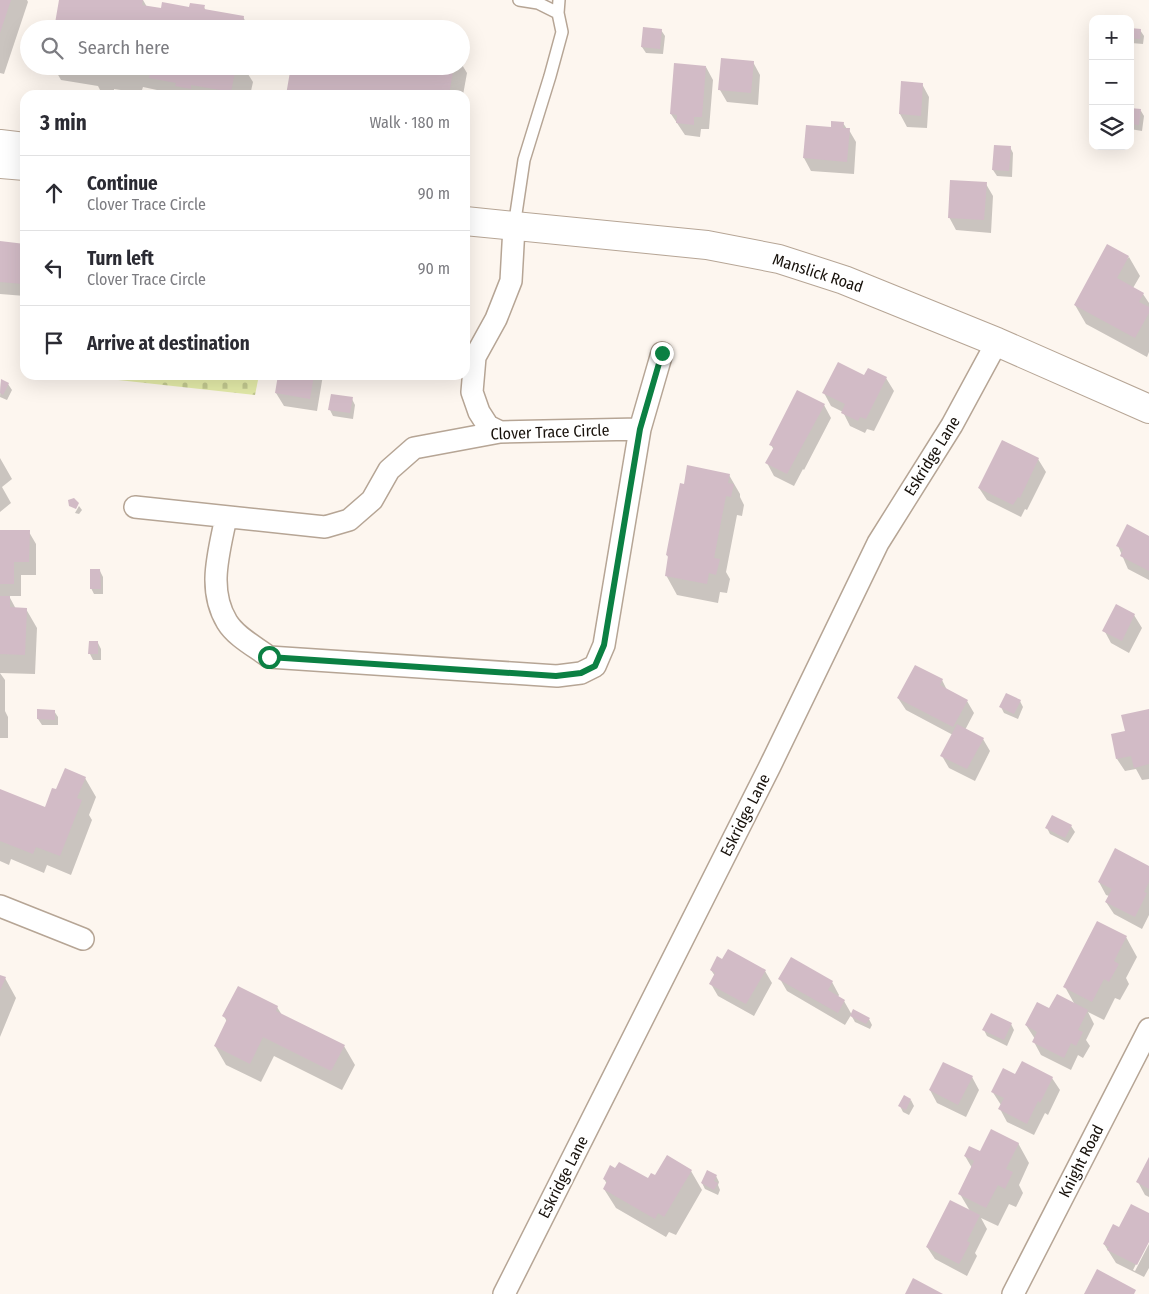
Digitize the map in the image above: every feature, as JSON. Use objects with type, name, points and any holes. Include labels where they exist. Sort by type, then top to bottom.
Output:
[{"type":"main road","points":[[0,144],[20,146]]},
{"type":"main road","points":[[0,164],[20,166]]},
{"type":"main road","name":"Manslick Road","points":[[470,222],[707,246],[778,259],[844,280],[998,342],[1149,409]]},
{"type":"street","points":[[500,432],[488,426],[479,412],[472,392],[475,357],[496,319],[511,281],[514,227]]},
{"type":"street","name":"Eskridge Lane","points":[[504,1294],[770,766],[878,543],[952,425],[998,342]]},
{"type":"street","points":[[226,517],[215,569],[216,597],[228,623],[237,633],[269,657],[556,676],[581,673],[595,666],[604,645],[640,429],[662,353]]},
{"type":"street","name":"Clover Trace Circle","points":[[135,507],[300,526],[324,527],[349,520],[372,500],[389,470],[414,448],[500,432],[640,429]]},
{"type":"street","points":[[0,906],[83,939]]},
{"type":"street","name":"Knight Road","points":[[1013,1294],[1149,1029]]},
{"type":"lane","points":[[519,0],[538,3],[558,13]]},
{"type":"lane","points":[[514,227],[524,160],[562,32],[558,13],[559,0]]},
{"type":"green space","points":[[118,380],[258,380],[255,395]]},
{"type":"building","points":[[0,0],[11,0],[0,33]]},
{"type":"building","points":[[59,0],[143,0],[142,5],[161,8],[162,2],[189,7],[190,3],[205,5],[204,9],[244,16],[243,20],[56,20]]},
{"type":"building","points":[[643,27],[662,29],[660,49],[641,47]]},
{"type":"building","points":[[1134,28],[1141,29],[1140,39],[1134,38]]},
{"type":"building","points":[[721,58],[754,61],[751,93],[718,90]]},
{"type":"building","points":[[674,63],[706,66],[702,117],[694,117],[694,125],[676,123],[677,115],[670,114]]},
{"type":"building","points":[[149,75],[234,75],[231,90],[191,85],[191,89],[175,86],[176,83],[149,78]]},
{"type":"building","points":[[289,75],[452,75],[450,90],[287,90]]},
{"type":"building","points":[[901,81],[923,83],[921,116],[899,114]]},
{"type":"building","points":[[1134,108],[1141,109],[1139,125],[1134,124]]},
{"type":"building","points":[[831,121],[844,122],[843,128],[850,128],[847,162],[803,158],[806,125],[831,127]]},
{"type":"building","points":[[994,145],[1011,146],[1009,171],[992,170]]},
{"type":"building","points":[[950,180],[987,182],[984,220],[948,218]]},
{"type":"building","points":[[0,241],[20,243],[20,284],[0,282]]},
{"type":"building","points":[[1107,244],[1129,256],[1117,278],[1144,293],[1139,302],[1149,307],[1149,313],[1135,338],[1074,305]]},
{"type":"building","points":[[838,362],[864,375],[868,368],[887,377],[866,419],[860,417],[858,421],[841,413],[845,404],[822,393]]},
{"type":"building","points":[[1,379],[9,383],[3,395],[0,393]]},
{"type":"building","points":[[277,380],[313,380],[310,399],[275,393]]},
{"type":"building","points":[[797,390],[825,404],[787,474],[765,463],[774,447],[769,445]]},
{"type":"building","points":[[331,394],[353,397],[350,413],[328,410]]},
{"type":"building","points":[[1002,440],[1039,458],[1020,498],[1018,497],[1013,505],[978,488]]},
{"type":"building","points":[[687,465],[730,474],[728,483],[734,484],[731,497],[726,496],[714,558],[720,559],[716,575],[709,573],[707,584],[665,576],[668,556],[666,555],[680,483],[684,484]]},
{"type":"building","points":[[74,498],[79,503],[76,509],[69,506],[68,500]]},
{"type":"building","points":[[1127,524],[1149,536],[1149,571],[1120,556],[1123,549],[1116,546]]},
{"type":"building","points":[[0,530],[30,530],[29,562],[14,562],[14,584],[0,584]]},
{"type":"building","points":[[90,569],[100,569],[101,589],[90,589]]},
{"type":"building","points":[[0,596],[10,596],[10,607],[27,608],[25,655],[0,654]]},
{"type":"building","points":[[1116,604],[1135,614],[1122,641],[1102,631]]},
{"type":"building","points":[[89,641],[98,641],[98,654],[88,654]]},
{"type":"building","points":[[915,665],[943,679],[940,685],[968,700],[953,727],[897,698]]},
{"type":"building","points":[[1006,693],[1021,700],[1014,714],[999,707]]},
{"type":"building","points":[[37,709],[55,710],[55,720],[37,719]]},
{"type":"building","points":[[1149,709],[1149,764],[1134,768],[1131,756],[1116,759],[1111,734],[1125,731],[1121,715]]},
{"type":"building","points":[[957,724],[984,738],[967,769],[940,756]]},
{"type":"building","points":[[65,768],[86,777],[77,798],[82,800],[60,856],[36,847],[33,854],[0,841],[0,789],[45,807],[52,788],[56,789]]},
{"type":"building","points":[[1052,815],[1072,825],[1065,838],[1045,828]]},
{"type":"building","points":[[1115,848],[1149,866],[1149,882],[1144,892],[1147,893],[1135,917],[1105,902],[1112,889],[1098,882]]},
{"type":"building","points":[[1097,921],[1127,936],[1114,961],[1119,964],[1109,982],[1104,979],[1092,1002],[1063,987]]},
{"type":"building","points":[[728,949],[766,970],[746,1004],[709,984],[715,973],[710,970],[717,956],[722,959]]},
{"type":"building","points":[[791,957],[833,981],[828,990],[845,1000],[838,1013],[778,979]]},
{"type":"building","points":[[0,975],[6,977],[0,991]]},
{"type":"building","points":[[238,986],[278,1006],[276,1011],[345,1045],[331,1071],[263,1037],[250,1064],[214,1046],[227,1019],[222,1016]]},
{"type":"building","points":[[1057,994],[1088,1010],[1078,1030],[1083,1032],[1076,1046],[1071,1043],[1064,1058],[1032,1042],[1037,1032],[1025,1025],[1037,1002],[1049,1008]]},
{"type":"building","points":[[853,1009],[870,1018],[866,1024],[850,1016]]},
{"type":"building","points":[[991,1013],[1012,1023],[1004,1040],[982,1030]]},
{"type":"building","points":[[1022,1061],[1053,1077],[1040,1103],[1038,1101],[1027,1124],[998,1109],[1004,1098],[991,1092],[1003,1068],[1015,1074]]},
{"type":"building","points":[[943,1062],[973,1076],[958,1105],[929,1090]]},
{"type":"building","points":[[904,1095],[911,1099],[906,1110],[898,1106]]},
{"type":"building","points":[[991,1129],[1019,1143],[1006,1169],[1013,1172],[1005,1189],[998,1185],[986,1208],[958,1194],[974,1161],[964,1156],[969,1146],[980,1151]]},
{"type":"building","points":[[667,1155],[692,1170],[664,1217],[658,1213],[655,1219],[603,1189],[607,1181],[603,1179],[610,1165],[615,1168],[619,1162],[648,1178],[651,1173],[655,1175]]},
{"type":"building","points":[[1149,1157],[1149,1189],[1136,1182]]},
{"type":"building","points":[[707,1170],[717,1175],[714,1181],[718,1183],[714,1190],[701,1183]]},
{"type":"building","points":[[950,1200],[980,1215],[967,1241],[970,1243],[959,1264],[926,1247]]},
{"type":"building","points":[[1131,1204],[1149,1213],[1149,1242],[1137,1265],[1107,1250],[1109,1247],[1103,1244],[1113,1224],[1119,1227]]},
{"type":"building","points":[[1097,1269],[1136,1290],[1134,1294],[1084,1294]]},
{"type":"building","points":[[913,1278],[943,1294],[905,1294]]},
{"type":"route","points":[[269,657],[556,676],[581,673],[595,666],[604,645],[640,429],[662,353]]}]
